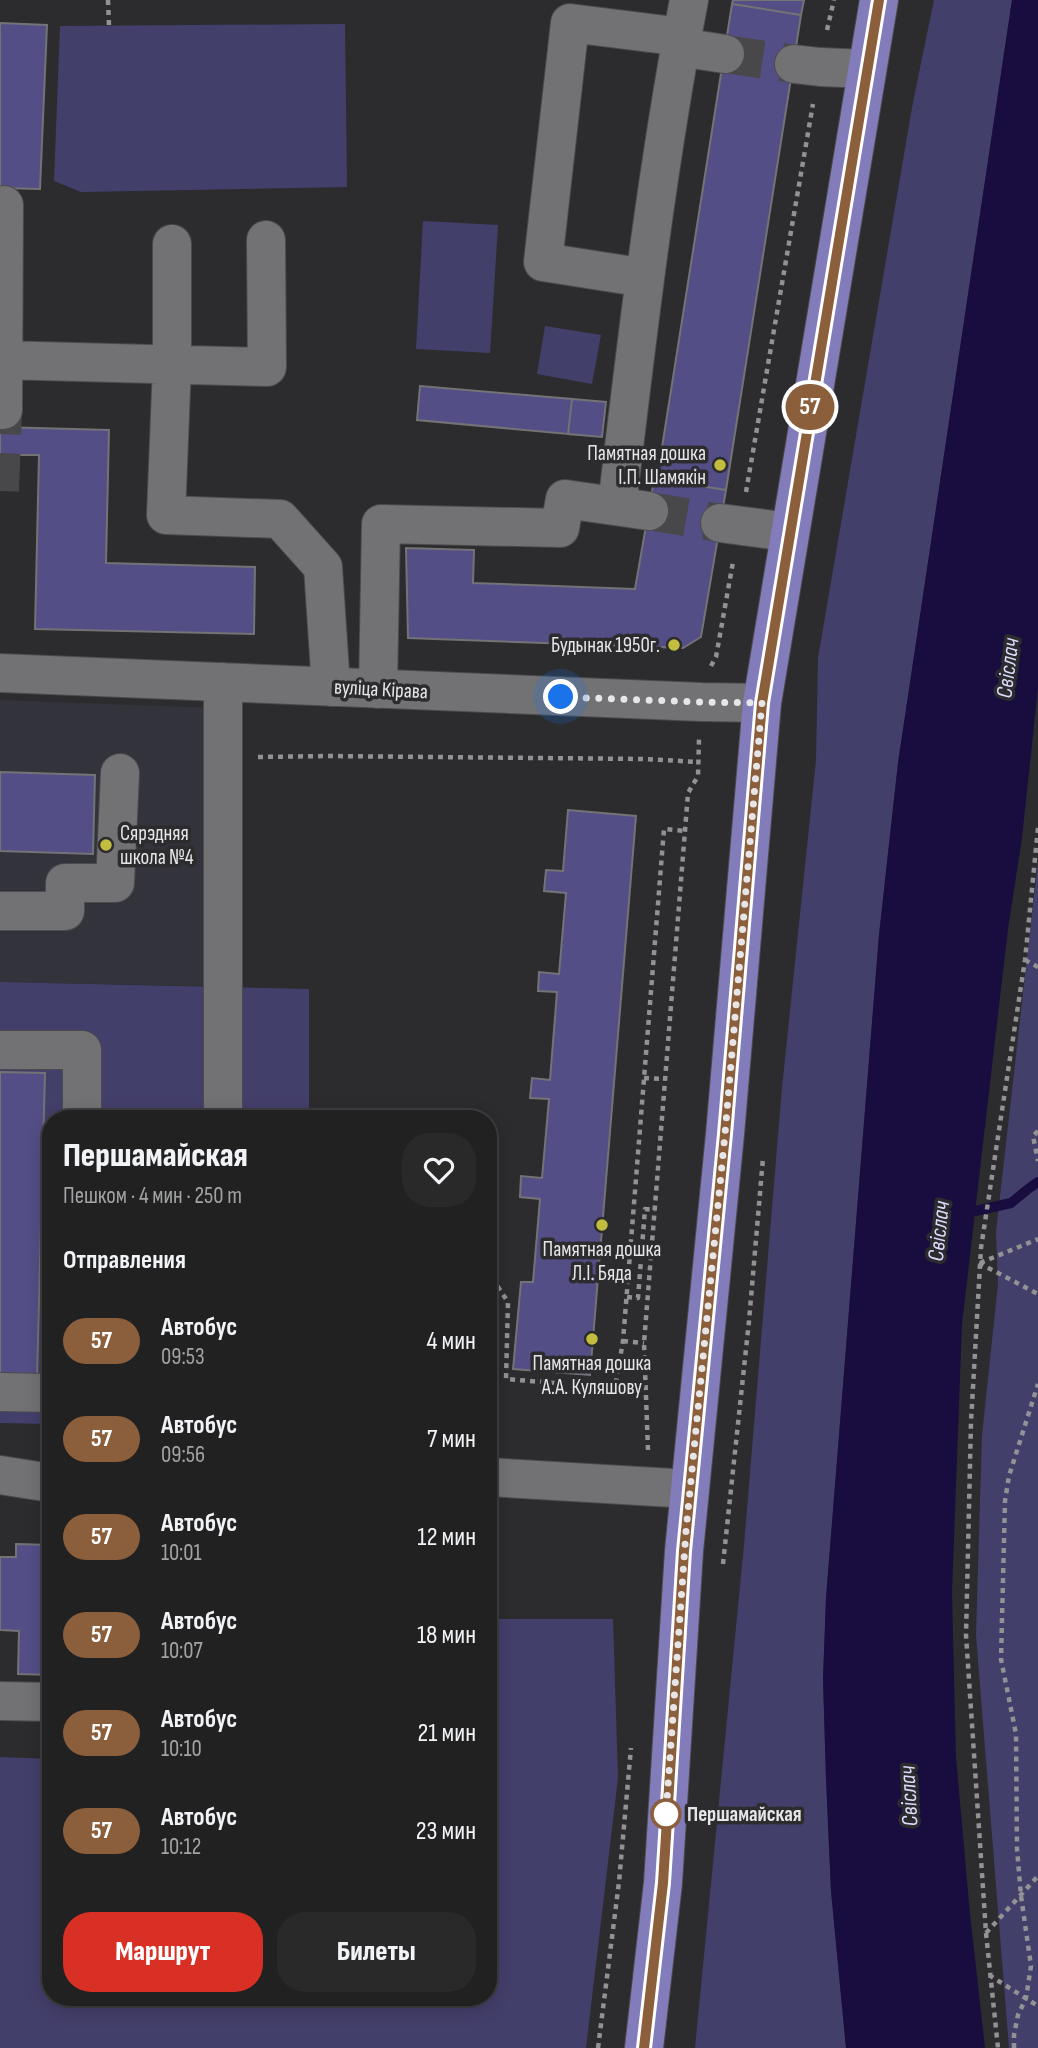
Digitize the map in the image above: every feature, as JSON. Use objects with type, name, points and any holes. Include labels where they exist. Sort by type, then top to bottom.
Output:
[{"type":"main road","points":[[644,2048],[663,1883],[690,1489],[724,1148],[762,703],[879,0]]},
{"type":"street","points":[[378,689],[381,524],[560,528],[565,499],[633,508],[645,278],[680,42],[689,0]]},
{"type":"street","points":[[645,278],[543,262],[570,23],[680,42],[725,54]]},
{"type":"street","points":[[807,65],[867,69]]},
{"type":"street","points":[[3,410],[4,205]]},
{"type":"street","points":[[2,360],[267,367],[266,240]]},
{"type":"street","points":[[172,244],[172,365],[166,514],[280,519],[323,567],[331,687]]},
{"type":"street","points":[[730,524],[789,532]]},
{"type":"street","name":"вуліца Кірава","points":[[0,673],[762,703]]},
{"type":"street","points":[[223,682],[223,1110]]},
{"type":"street","points":[[0,911],[65,911],[65,883],[115,883],[120,773]]},
{"type":"street","points":[[0,1050],[82,1050],[82,1110]]},
{"type":"street","points":[[0,1392],[42,1393]]},
{"type":"street","points":[[0,1475],[42,1482]]},
{"type":"street","points":[[497,1478],[690,1489]]},
{"type":"street","points":[[0,1701],[42,1702]]},
{"type":"path","points":[[108,0],[109,26]]},
{"type":"path","points":[[707,671],[716,657],[730,524],[807,65],[834,0]]},
{"type":"path","points":[[648,1487],[644,1343],[688,793],[698,776],[700,727]]},
{"type":"path","points":[[327,756],[645,759],[698,762]]},
{"type":"path","points":[[998,2048],[989,1975],[966,1635],[971,1422],[979,1263],[1025,960],[1038,828]]},
{"type":"path","points":[[497,1286],[508,1302],[506,1379],[615,1388],[623,1341],[664,829],[685,831]]},
{"type":"path","points":[[1025,960],[1038,967]]},
{"type":"path","points":[[644,1078],[665,1079]]},
{"type":"path","points":[[1037,1158],[1033,1136],[1038,1130]]},
{"type":"path","points":[[723,1568],[763,1157]]},
{"type":"path","points":[[626,1297],[638,1298],[645,1209],[654,1210]]},
{"type":"path","points":[[979,1263],[1038,1239]]},
{"type":"path","points":[[979,1263],[1038,1294]]},
{"type":"path","points":[[623,1341],[644,1343]]},
{"type":"path","points":[[1014,2048],[1018,2015],[1026,1998],[1031,1966],[1017,1849],[1016,1734],[1001,1659],[1005,1501],[1009,1476],[1038,1384]]},
{"type":"path","points":[[598,2048],[619,1882],[632,1744]]},
{"type":"path","points":[[986,1933],[1038,1876]]},
{"type":"path","points":[[989,1975],[1038,2006]]},
{"type":"shaded area","points":[[934,0],[1012,0],[898,763],[879,935],[826,1598],[823,1679],[831,1891],[846,2048],[695,2048],[744,1545],[782,1088],[816,760],[818,658],[913,102]]},
{"type":"shaded area","points":[[345,24],[347,187],[81,192],[54,181],[60,26]]},
{"type":"shaded area","points":[[423,221],[498,225],[490,353],[416,349]]},
{"type":"shaded area","points":[[545,326],[601,335],[592,384],[537,374]]},
{"type":"shaded area","name":"Сярэдняя школа №4","points":[[0,700],[215,708],[207,986],[0,982]]},
{"type":"shaded area","points":[[1038,861],[1038,2048],[1009,2048],[976,1635],[982,1435],[998,1284],[996,1232]]},
{"type":"shaded area","points":[[0,982],[309,989],[309,1110],[42,1110],[42,1424],[0,1423]]},
{"type":"shaded area","points":[[497,1619],[613,1619],[618,1778],[586,2048],[0,2048],[0,1757],[42,1759],[42,2006],[497,2006]]},
{"type":"water","name":"Свіслач","points":[[1012,0],[1038,0],[1038,688],[962,1324],[952,1593],[956,1757],[985,2048],[846,2048],[831,1891],[823,1679],[826,1598],[879,935],[898,763]]},
{"type":"building","points":[[733,0],[804,0],[801,15],[732,4]]},
{"type":"building","points":[[732,4],[801,15],[726,490],[657,479]]},
{"type":"building","points":[[0,23],[47,25],[40,189],[0,188]]},
{"type":"building","points":[[420,386],[572,399],[568,434],[417,420]]},
{"type":"building","points":[[572,399],[606,402],[602,437],[568,434]]},
{"type":"building","points":[[0,427],[109,430],[106,563],[255,567],[254,634],[35,629],[39,455],[0,455]]},
{"type":"building","points":[[655,474],[657,479],[726,490],[701,637],[683,648],[408,638],[406,548],[474,550],[473,583],[635,589]]},
{"type":"building","points":[[0,772],[95,775],[93,854],[0,851]]},
{"type":"building","points":[[568,810],[636,816],[590,1375],[513,1369],[521,1282],[533,1282],[540,1199],[520,1197],[521,1176],[542,1178],[549,1099],[530,1098],[532,1078],[550,1080],[557,992],[538,991],[539,972],[559,974],[566,893],[544,891],[546,870],[563,871]]},
{"type":"building","points":[[0,1072],[45,1073],[37,1378],[0,1377]]},
{"type":"building","points":[[16,1544],[42,1545],[42,1675],[18,1674],[19,1631],[0,1630],[0,1557],[16,1557]]},
{"type":"waterway","name":"Свіслач","points":[[962,1214],[1011,1203],[1038,1182]]},
{"type":"tunnel","points":[[725,54],[794,64]]},
{"type":"tunnel","points":[[0,491],[3,410]]},
{"type":"tunnel","points":[[649,511],[720,523]]},
{"type":"bus line","name":"57","points":[[644,2048],[663,1883],[684,1551],[725,1134],[762,703],[879,0]]},
{"type":"place","name":"Памятная дошка І.П. Шамякін","points":[[720,465]]},
{"type":"place","name":"Будынак 1950г.","points":[[674,645]]},
{"type":"place","name":"Сярэдняя школа №4","points":[[106,845]]},
{"type":"place","name":"Памятная дошка Л.І. Бяда","points":[[602,1225]]},
{"type":"place","name":"Памятная дошка А.А. Куляшову","points":[[592,1339]]},
{"type":"place","name":"Першамайская","points":[[666,1814]]},
{"type":"route","points":[[561,697],[762,703],[725,1134],[686,1531],[666,1814]]}]
